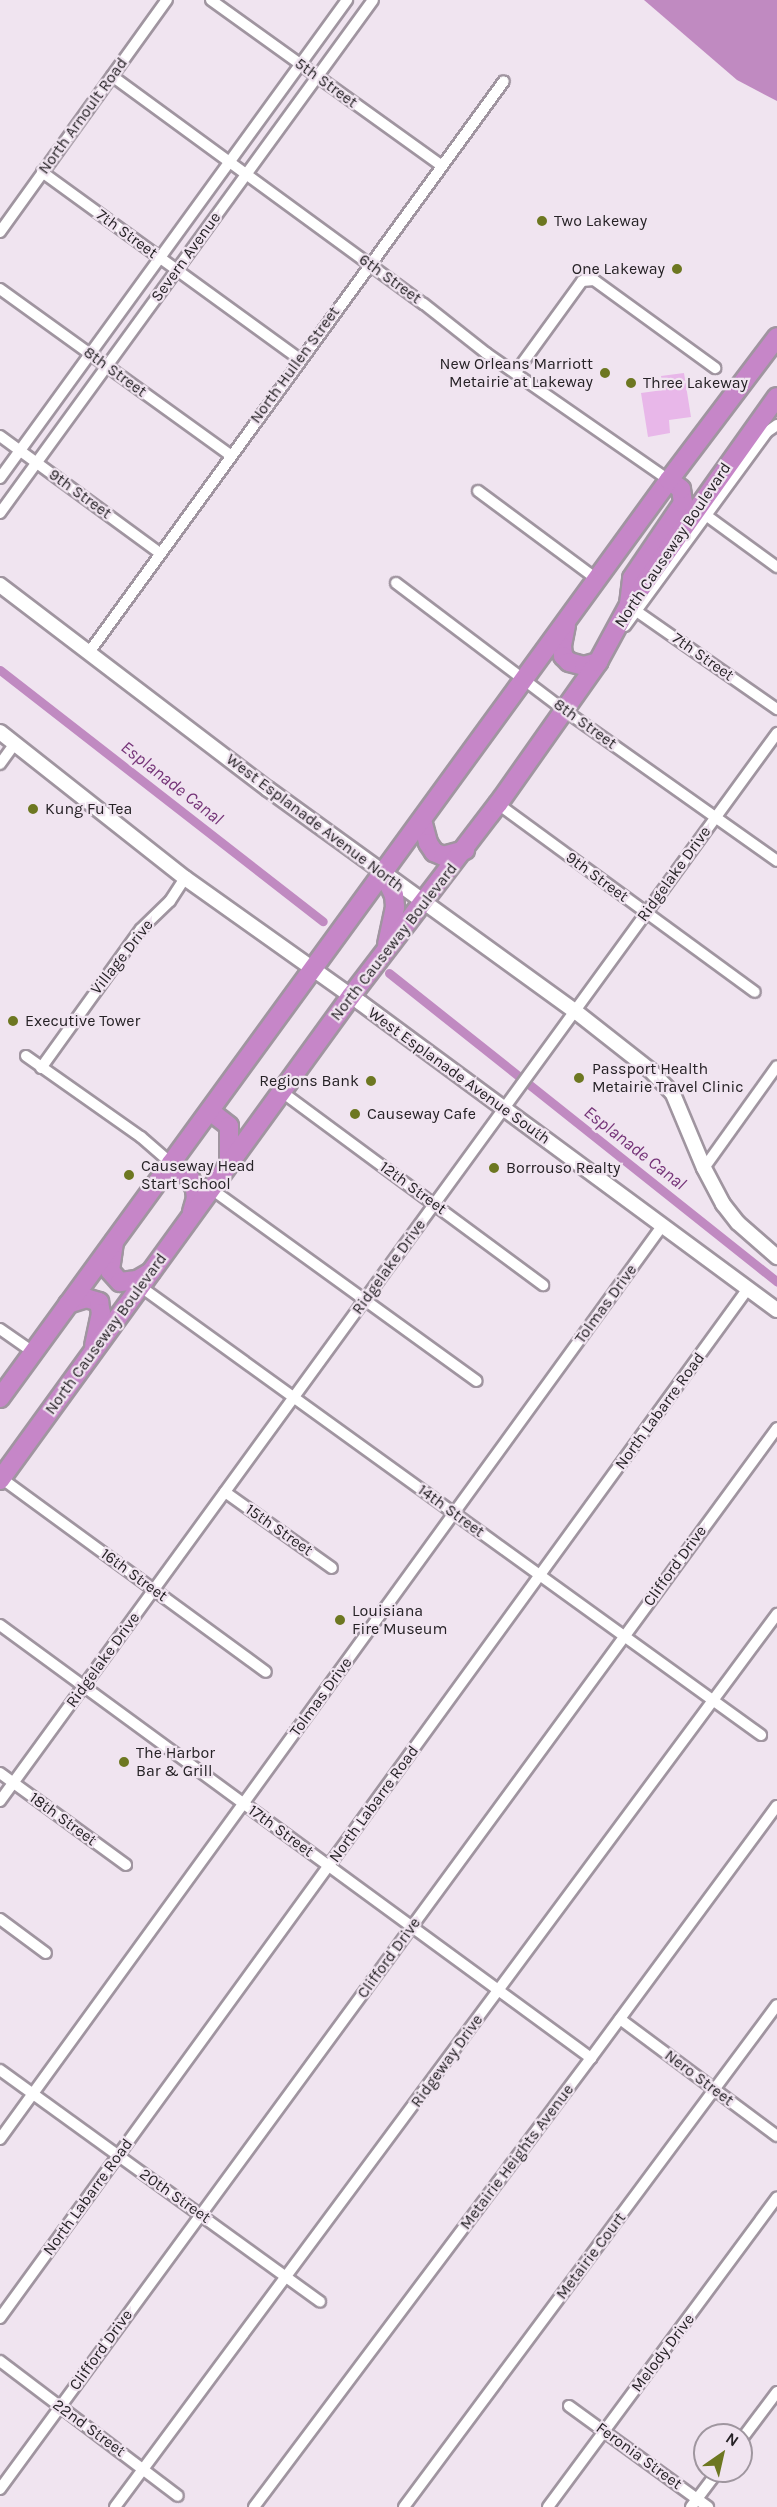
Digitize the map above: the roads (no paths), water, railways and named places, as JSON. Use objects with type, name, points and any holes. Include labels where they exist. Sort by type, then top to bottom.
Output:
[{"type":"highway","points":[[0,1398],[171,1162],[315,969],[669,480],[777,337]]},
{"type":"highway","name":"North Causeway Boulevard","points":[[1,1479],[351,996],[498,804],[601,656],[733,457],[777,397]]},
{"type":"highway","points":[[633,608],[632,578],[683,503],[683,492],[669,480]]},
{"type":"highway","points":[[566,623],[562,646],[563,656],[575,665],[601,656]]},
{"type":"highway","points":[[422,820],[428,843],[434,852],[443,856],[465,850]]},
{"type":"highway","points":[[384,874],[394,895],[395,907],[386,949]]},
{"type":"highway","points":[[210,1112],[229,1126],[229,1162]]},
{"type":"highway","points":[[171,1162],[190,1178],[195,1189],[196,1198],[192,1214]]},
{"type":"highway","points":[[114,1240],[110,1271],[120,1282],[137,1280],[153,1270]]},
{"type":"highway","points":[[68,1304],[86,1298],[99,1302],[101,1313],[92,1353]]},
{"type":"main road","name":"West Esplanade Avenue North","points":[[0,585],[90,651],[268,789],[575,1011],[650,1070],[673,1094],[704,1168],[723,1204],[738,1223],[777,1257]]},
{"type":"main road","name":"West Esplanade Avenue South","points":[[0,732],[185,878],[315,969],[747,1290],[774,1306]]},
{"type":"street","name":"North Arnoult Road","points":[[0,232],[167,0]]},
{"type":"street","name":"5th Street","points":[[211,0],[441,165]]},
{"type":"street","name":"Severn Avenue","points":[[0,478],[347,0]]},
{"type":"street","name":"Severn Avenue","points":[[0,513],[372,0]]},
{"type":"street","name":"6th Street","points":[[112,76],[369,263],[476,346],[669,480]]},
{"type":"street","name":"North Hullen Street","points":[[90,651],[299,359],[504,81]]},
{"type":"street","name":"7th Street","points":[[42,172],[299,359]]},
{"type":"street","points":[[516,372],[582,281],[594,280],[715,368]]},
{"type":"street","name":"8th Street","points":[[0,289],[230,454]]},
{"type":"street","points":[[633,608],[707,516],[767,432],[777,425]]},
{"type":"street","name":"9th Street","points":[[0,436],[160,553]]},
{"type":"street","points":[[478,490],[598,580]]},
{"type":"street","points":[[707,516],[777,567]]},
{"type":"street","name":"8th Street","points":[[396,583],[564,710],[777,861]]},
{"type":"street","name":"7th Street","points":[[633,608],[777,709]]},
{"type":"street","name":"Ridgelake Drive","points":[[0,1801],[777,733]]},
{"type":"street","points":[[0,764],[15,743]]},
{"type":"street","name":"9th Street","points":[[498,804],[755,992]]},
{"type":"street","name":"Village Drive","points":[[41,1068],[141,929],[170,901],[185,878]]},
{"type":"street","points":[[26,1056],[141,1137],[171,1162]]},
{"type":"street","points":[[704,1168],[777,1066]]},
{"type":"street","name":"12th Street","points":[[282,1092],[543,1285]]},
{"type":"street","points":[[210,1188],[477,1381]]},
{"type":"street","name":"Tolmas Drive","points":[[0,2139],[662,1226]]},
{"type":"street","name":"14th Street","points":[[141,1287],[541,1574],[760,1735]]},
{"type":"street","name":"North Labarre Road","points":[[0,2318],[747,1290]]},
{"type":"street","points":[[0,1329],[33,1353]]},
{"type":"street","name":"Clifford Drive","points":[[0,2488],[777,1428]]},
{"type":"street","name":"16th Street","points":[[1,1479],[266,1672]]},
{"type":"street","name":"15th Street","points":[[225,1492],[332,1568]]},
{"type":"street","name":"Ridgeway Drive","points":[[115,2507],[777,1614]]},
{"type":"street","name":"17th Street","points":[[0,1625],[413,1925],[591,2058]]},
{"type":"street","name":"18th Street","points":[[0,1773],[126,1865]]},
{"type":"street","name":"Metairie Heights Avenue","points":[[254,2507],[777,1806]]},
{"type":"street","points":[[0,1919],[46,1953]]},
{"type":"street","name":"Metairie Court","points":[[404,2507],[777,2005]]},
{"type":"street","name":"Nero Street","points":[[620,2019],[777,2136]]},
{"type":"street","name":"20th Street","points":[[0,2070],[320,2302]]},
{"type":"street","name":"Melody Drive","points":[[548,2507],[777,2198]]},
{"type":"street","name":"22nd Street","points":[[0,2361],[178,2496]]},
{"type":"street","points":[[753,2424],[777,2392]]},
{"type":"street","name":"Feronia Street","points":[[569,2406],[694,2503],[708,2507]]},
{"type":"street","points":[[694,2503],[709,2483]]},
{"type":"waterway","name":"Esplanade Canal","points":[[0,670],[323,921]]},
{"type":"waterway","name":"Esplanade Canal","points":[[389,973],[777,1282]]},
{"type":"place","name":"Two Lakeway","points":[[542,221]]},
{"type":"place","name":"One Lakeway","points":[[677,269]]},
{"type":"place","name":"New Orleans Marriott Metairie at Lakeway","points":[[605,373]]},
{"type":"place","name":"Three Lakeway","points":[[631,383]]},
{"type":"place","name":"Kung Fu Tea","points":[[33,809]]},
{"type":"place","name":"Executive Tower","points":[[13,1021]]},
{"type":"place","name":"Passport Health Metairie Travel Clinic","points":[[579,1078]]},
{"type":"place","name":"Regions Bank","points":[[371,1081]]},
{"type":"place","name":"Causeway Cafe","points":[[355,1114]]},
{"type":"place","name":"Borrouso Realty","points":[[494,1168]]},
{"type":"place","name":"Causeway Head Start School","points":[[129,1175]]},
{"type":"place","name":"Louisiana Fire Museum","points":[[340,1620]]},
{"type":"place","name":"The Harbor Bar & Grill","points":[[124,1762]]}]
